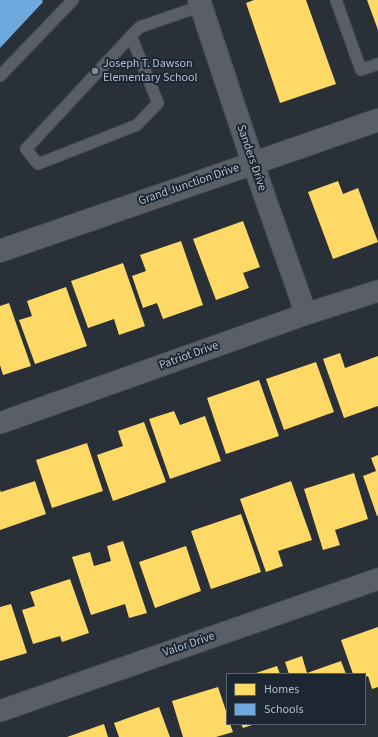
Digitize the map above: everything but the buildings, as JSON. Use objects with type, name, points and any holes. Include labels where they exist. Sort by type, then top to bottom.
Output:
[{"type":"street","name":"Sanders Drive","points":[[200,3],[253,163],[306,314]]},
{"type":"street","name":"Grand Junction Drive","points":[[0,251],[378,120]]},
{"type":"street","name":"Patriot Drive","points":[[0,423],[306,314],[378,291]]},
{"type":"street","name":"Valor Drive","points":[[0,711],[378,579]]},
{"type":"lane","points":[[0,76],[73,0]]},
{"type":"lane","points":[[336,0],[361,70],[378,64]]},
{"type":"lane","points":[[131,36],[158,103],[137,125],[38,164],[26,149],[131,36],[140,27],[200,3]]},
{"type":"place","name":"Joseph T. Dawson Elementary School","points":[[95,71]]}]
